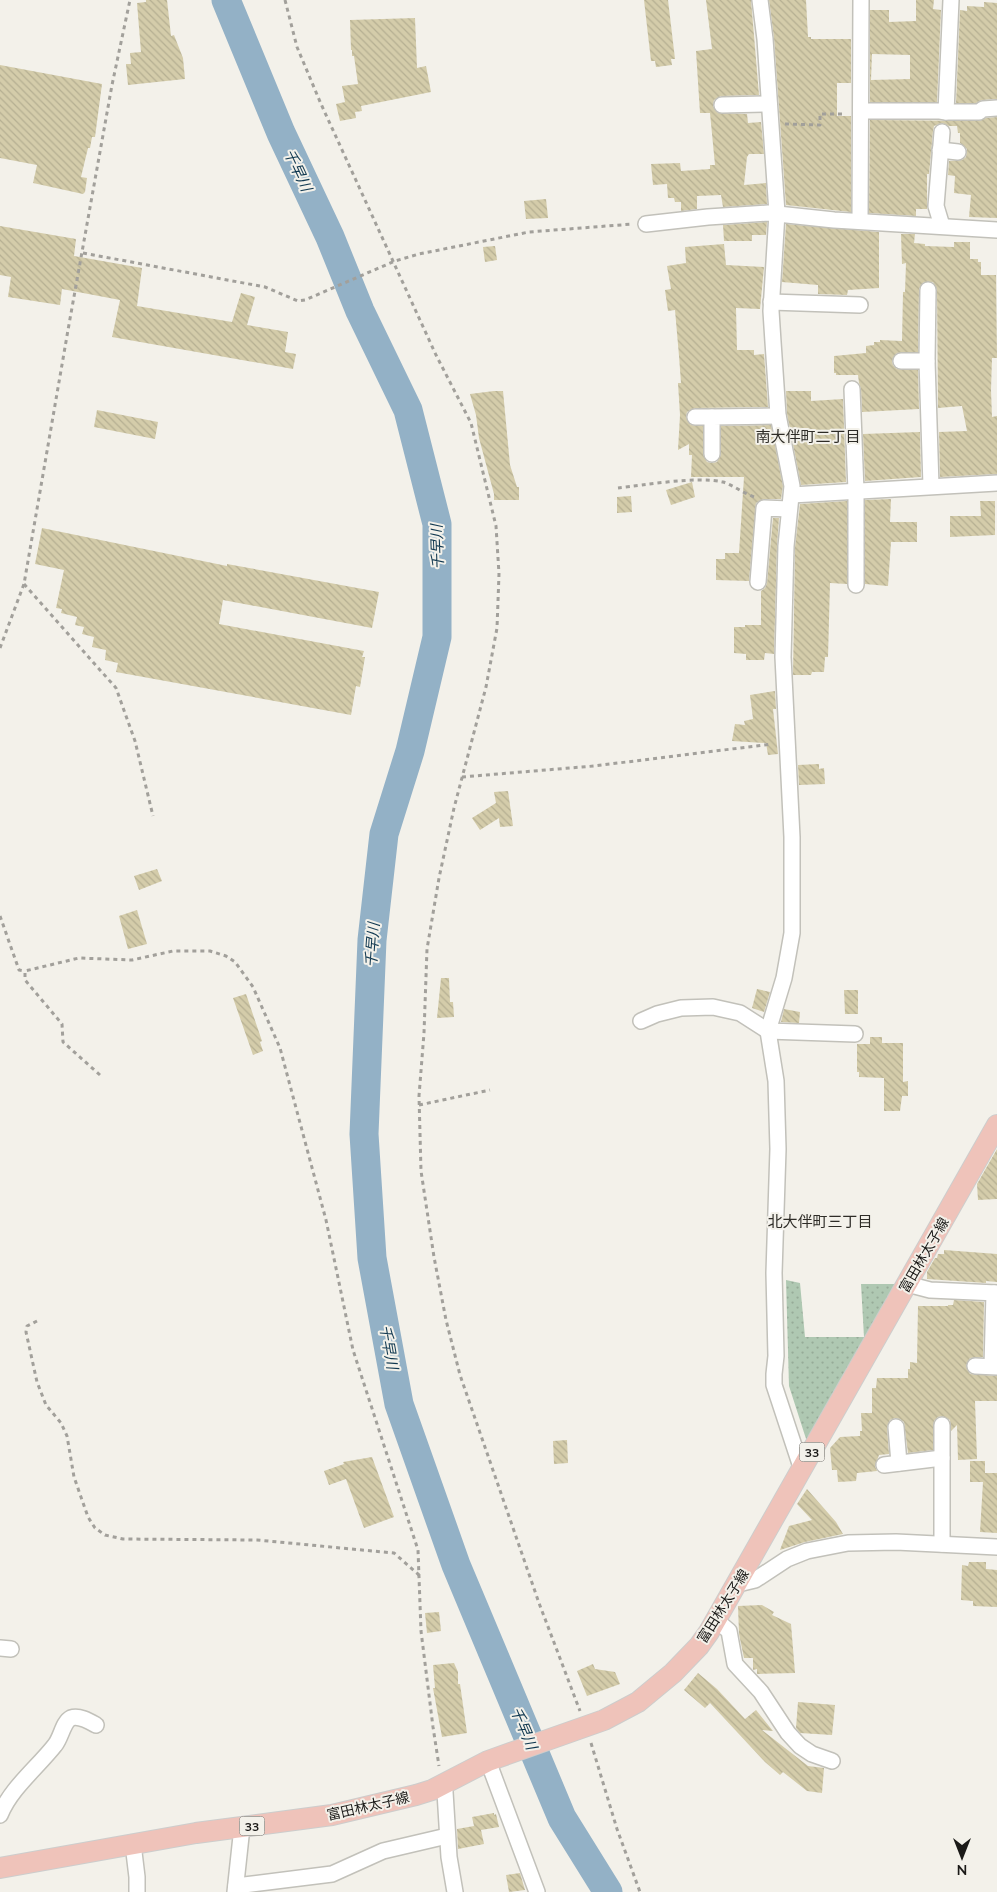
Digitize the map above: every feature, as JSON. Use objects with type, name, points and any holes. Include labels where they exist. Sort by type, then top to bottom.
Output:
[{"type":"main road","name":"富田林太子線","points":[[0,1868],[133,1844],[332,1815],[416,1795],[492,1760],[581,1729],[621,1711],[650,1693],[686,1661],[699,1646],[716,1620],[997,1126]]},
{"type":"street","points":[[760,0],[765,39],[777,214],[771,302],[778,416],[792,486],[786,546],[783,657],[792,837],[792,933],[784,978],[768,1031],[775,1074],[778,1149],[774,1272],[776,1356],[774,1385],[802,1470]]},
{"type":"street","points":[[860,221],[861,0]]},
{"type":"street","points":[[946,112],[951,0]]},
{"type":"street","points":[[722,105],[769,104]]},
{"type":"street","points":[[861,112],[940,110],[946,112],[979,112],[997,108]]},
{"type":"street","points":[[942,132],[936,206],[942,226]]},
{"type":"street","points":[[940,150],[958,152]]},
{"type":"street","points":[[646,224],[708,217],[777,214],[997,230]]},
{"type":"street","points":[[928,290],[927,361],[931,486]]},
{"type":"street","points":[[771,302],[860,305]]},
{"type":"street","points":[[901,361],[927,361]]},
{"type":"street","points":[[852,389],[856,491],[856,585]]},
{"type":"street","points":[[695,417],[778,416]]},
{"type":"street","points":[[712,417],[712,454]]},
{"type":"street","points":[[758,582],[764,508],[856,491],[997,483]]},
{"type":"street","points":[[641,1021],[657,1014],[681,1008],[713,1007],[740,1013],[768,1031],[855,1034]]},
{"type":"street","points":[[907,1284],[930,1290],[995,1293],[994,1367],[975,1366]]},
{"type":"street","points":[[942,1425],[942,1544]]},
{"type":"street","points":[[896,1427],[891,1464],[942,1458]]},
{"type":"street","points":[[738,1584],[755,1580],[787,1559],[807,1551],[848,1543],[896,1542],[997,1547]]},
{"type":"street","points":[[716,1620],[729,1631],[735,1664],[761,1692],[788,1733],[800,1746],[812,1754],[832,1761]]},
{"type":"street","points":[[0,1815],[10,1797],[60,1739],[68,1720],[73,1717],[80,1717],[96,1724]]},
{"type":"street","points":[[492,1760],[537,1892]]},
{"type":"street","points":[[443,1784],[447,1836],[455,1892]]},
{"type":"street","points":[[242,1827],[236,1889],[332,1874],[383,1851],[447,1836]]},
{"type":"street","points":[[133,1844],[138,1892]]},
{"type":"path","points":[[0,648],[24,584],[112,85],[130,0]]},
{"type":"path","points":[[285,0],[297,47],[436,355],[471,423],[496,526],[499,574],[497,628],[486,687],[462,777],[439,878],[427,949],[419,1105],[421,1171],[446,1320],[460,1374],[581,1729],[640,1892]]},
{"type":"path","points":[[770,123],[820,124],[820,114],[861,112]]},
{"type":"path","points":[[83,253],[265,287],[298,301],[305,300],[393,262],[419,254],[529,232],[646,224]]},
{"type":"path","points":[[618,488],[691,480],[724,483],[755,498]]},
{"type":"path","points":[[24,584],[116,688],[135,741],[153,816]]},
{"type":"path","points":[[462,777],[594,766],[787,742]]},
{"type":"path","points":[[0,916],[19,970],[25,971],[79,958],[132,960],[173,951],[210,951],[226,956],[235,962],[253,987],[280,1048],[326,1220],[353,1350],[418,1550],[421,1631],[433,1728],[443,1784]]},
{"type":"path","points":[[25,971],[25,980],[62,1024],[63,1042],[100,1075]]},
{"type":"path","points":[[419,1105],[490,1090]]},
{"type":"path","points":[[37,1321],[27,1326],[26,1332],[37,1382],[46,1405],[61,1423],[67,1436],[74,1476],[88,1517],[100,1532],[123,1539],[257,1540],[394,1553],[419,1575]]},
{"type":"green space","points":[[786,1280],[800,1283],[805,1337],[864,1337],[861,1284],[899,1284],[808,1445],[789,1386]]},
{"type":"building","points":[[146,0],[167,0],[171,36],[174,35],[183,58],[185,79],[128,85],[126,64],[131,64],[130,53],[141,52],[137,3],[146,2]]},
{"type":"building","points":[[644,0],[668,0],[675,59],[671,59],[672,65],[656,67],[655,61],[651,61]]},
{"type":"building","points":[[706,0],[751,0],[759,95],[721,96],[714,100],[713,106],[718,113],[747,114],[748,123],[761,122],[764,154],[749,154],[747,157],[744,185],[766,183],[767,204],[723,207],[721,195],[697,196],[697,209],[681,211],[681,202],[675,202],[674,198],[668,198],[667,184],[653,185],[651,164],[680,163],[681,171],[710,169],[710,165],[715,165],[710,113],[700,113],[696,51],[712,49]]},
{"type":"building","points":[[769,0],[806,0],[808,37],[811,37],[811,39],[851,39],[851,83],[837,83],[837,116],[851,116],[851,212],[786,205],[774,38]]},
{"type":"building","points":[[916,0],[934,0],[933,9],[941,10],[937,102],[870,102],[870,10],[889,10],[889,22],[916,21]],"holes":[[[872,54],[910,55],[910,79],[871,80]]]},
{"type":"building","points":[[984,2],[997,3],[997,99],[982,100],[976,103],[956,103],[960,10],[967,11],[967,6],[984,7]]},
{"type":"building","points":[[415,18],[417,68],[426,66],[431,92],[361,106],[362,111],[355,112],[356,118],[340,121],[336,104],[345,102],[342,86],[358,84],[354,56],[352,56],[351,50],[350,20]]},
{"type":"building","points":[[0,65],[102,84],[95,137],[92,137],[90,148],[88,148],[81,177],[87,178],[83,194],[33,183],[37,165],[0,158]]},
{"type":"building","points":[[997,117],[997,218],[969,217],[971,195],[954,193],[955,176],[948,175],[949,161],[962,160],[966,157],[967,149],[960,143],[960,133],[958,133],[957,126],[949,126],[942,123],[934,126],[933,131],[929,174],[927,174],[927,209],[916,209],[916,216],[869,213],[870,120],[979,121]]},
{"type":"building","points":[[546,199],[548,218],[526,219],[524,201]]},
{"type":"building","points":[[767,222],[766,235],[752,235],[752,241],[724,241],[723,225]]},
{"type":"building","points":[[786,224],[879,232],[879,288],[848,290],[847,295],[818,294],[818,285],[782,282]]},
{"type":"building","points":[[0,226],[76,239],[74,256],[142,268],[137,306],[232,322],[241,293],[255,297],[247,325],[288,332],[285,352],[296,354],[293,369],[112,337],[120,300],[62,289],[60,305],[8,297],[11,277],[0,275]]},
{"type":"building","points":[[901,234],[915,234],[914,243],[925,244],[925,246],[954,247],[954,242],[970,242],[970,259],[978,259],[978,262],[981,262],[981,275],[996,275],[997,358],[992,358],[991,390],[992,417],[997,416],[997,474],[940,477],[939,432],[967,431],[962,406],[938,408],[937,290],[933,282],[924,282],[919,289],[918,352],[897,353],[892,361],[897,369],[918,370],[919,409],[862,412],[858,375],[836,375],[834,373],[834,356],[866,353],[866,346],[874,345],[874,342],[880,342],[880,340],[902,341],[903,292],[905,292],[906,263],[902,264]]},
{"type":"building","points":[[724,244],[726,265],[764,267],[760,309],[736,308],[737,350],[754,350],[754,355],[764,354],[768,407],[695,408],[687,412],[686,417],[691,425],[703,426],[703,454],[707,462],[712,463],[717,462],[721,454],[721,426],[771,425],[783,486],[781,499],[764,499],[756,503],[749,581],[716,580],[716,559],[725,559],[725,553],[739,553],[744,477],[691,477],[692,455],[689,455],[689,444],[678,450],[680,415],[678,383],[681,383],[679,356],[675,310],[668,311],[665,290],[671,289],[667,266],[686,263],[685,247]]},
{"type":"building","points":[[495,246],[497,260],[485,262],[483,247]]},
{"type":"building","points":[[503,391],[510,465],[517,487],[519,487],[519,500],[494,500],[479,438],[476,415],[470,394]]},
{"type":"building","points":[[786,391],[811,391],[811,401],[843,399],[846,482],[801,485],[787,414]]},
{"type":"building","points":[[97,410],[158,422],[155,439],[94,427]]},
{"type":"building","points":[[920,432],[921,477],[865,481],[863,434]]},
{"type":"building","points":[[692,482],[695,497],[671,505],[666,490]]},
{"type":"building","points":[[631,496],[632,512],[617,513],[617,497]]},
{"type":"building","points":[[891,499],[890,522],[917,522],[917,542],[891,542],[888,586],[865,584],[865,500]]},
{"type":"building","points":[[847,501],[847,584],[830,583],[828,657],[825,657],[824,672],[812,672],[811,675],[793,675],[795,547],[800,504]]},
{"type":"building","points":[[980,501],[995,501],[995,535],[950,537],[950,516],[981,516]]},
{"type":"building","points":[[773,518],[779,518],[774,654],[765,653],[764,660],[746,660],[746,654],[734,653],[734,627],[761,625],[761,591],[767,583]]},
{"type":"building","points":[[42,528],[227,566],[227,564],[379,592],[372,628],[223,600],[219,624],[364,651],[362,657],[365,657],[360,687],[356,686],[351,715],[116,672],[118,663],[105,660],[106,650],[92,647],[94,637],[82,634],[84,627],[75,625],[77,617],[61,613],[62,609],[56,608],[64,570],[35,564]]},
{"type":"building","points":[[775,691],[776,709],[773,709],[778,754],[768,755],[766,743],[732,741],[735,724],[745,725],[744,721],[753,719],[750,695]]},
{"type":"building","points":[[819,764],[819,769],[824,768],[825,784],[799,785],[798,765]]},
{"type":"building","points":[[508,791],[513,826],[500,827],[499,818],[480,830],[472,818],[496,803],[494,792]]},
{"type":"building","points":[[157,869],[162,881],[139,890],[134,876]]},
{"type":"building","points":[[137,910],[147,944],[128,949],[119,916]]},
{"type":"building","points":[[441,978],[449,978],[450,1002],[453,1002],[454,1017],[437,1018]]},
{"type":"building","points":[[757,989],[770,992],[764,1012],[752,1008]]},
{"type":"building","points":[[844,990],[858,990],[858,1014],[845,1014]]},
{"type":"building","points":[[246,994],[262,1041],[260,1042],[263,1051],[253,1055],[233,998]]},
{"type":"building","points":[[784,1009],[800,1012],[799,1023],[781,1022]]},
{"type":"building","points":[[870,1037],[882,1037],[882,1043],[903,1043],[903,1082],[908,1081],[908,1096],[902,1096],[900,1111],[884,1111],[884,1078],[859,1077],[859,1072],[857,1072],[857,1044],[870,1044]]},
{"type":"building","points":[[997,1149],[997,1199],[978,1200],[977,1184]]},
{"type":"building","points":[[944,1250],[997,1254],[997,1282],[927,1279],[927,1272],[935,1258],[937,1258],[938,1254],[944,1254]]},
{"type":"building","points":[[954,1300],[984,1302],[983,1357],[970,1358],[966,1366],[970,1374],[997,1376],[997,1401],[975,1401],[977,1459],[958,1460],[957,1425],[951,1431],[950,1420],[942,1416],[934,1421],[933,1450],[908,1453],[904,1422],[895,1418],[890,1420],[887,1427],[889,1454],[879,1455],[875,1466],[877,1471],[857,1473],[856,1481],[838,1482],[837,1470],[832,1470],[830,1448],[840,1437],[860,1436],[860,1431],[862,1431],[861,1413],[872,1413],[872,1388],[876,1388],[877,1378],[908,1378],[910,1362],[917,1363],[918,1306],[948,1306],[953,1305]]},
{"type":"building","points":[[567,1440],[568,1463],[554,1464],[553,1441]]},
{"type":"building","points":[[372,1457],[394,1517],[364,1528],[346,1479],[329,1485],[324,1471],[344,1464],[343,1462]]},
{"type":"building","points":[[970,1461],[985,1461],[985,1473],[997,1473],[997,1533],[980,1532],[983,1482],[970,1482]]},
{"type":"building","points":[[807,1489],[836,1522],[843,1534],[805,1542],[780,1550],[789,1526],[812,1520],[797,1504]]},
{"type":"building","points":[[969,1562],[986,1562],[986,1569],[997,1570],[997,1607],[973,1606],[973,1601],[961,1600],[962,1565],[968,1566]]},
{"type":"building","points":[[762,1605],[774,1612],[772,1615],[791,1624],[795,1673],[757,1674],[757,1669],[753,1670],[753,1658],[744,1658],[739,1634],[738,1606]]},
{"type":"building","points":[[439,1612],[441,1631],[427,1633],[425,1613]]},
{"type":"building","points":[[454,1663],[458,1672],[458,1684],[460,1684],[467,1733],[442,1737],[433,1688],[435,1688],[433,1665]]},
{"type":"building","points":[[593,1664],[595,1669],[615,1672],[620,1684],[587,1696],[577,1671]]},
{"type":"building","points":[[698,1673],[717,1689],[745,1719],[756,1710],[773,1731],[762,1730],[808,1766],[824,1768],[822,1793],[807,1791],[783,1772],[780,1775],[765,1762],[710,1703],[705,1708],[684,1690]]},
{"type":"building","points":[[798,1702],[835,1705],[832,1735],[800,1733],[796,1728]]},
{"type":"building","points":[[494,1813],[494,1815],[496,1814],[499,1827],[481,1830],[484,1844],[458,1849],[457,1829],[474,1826],[472,1817]]},
{"type":"building","points":[[520,1873],[525,1890],[509,1892],[506,1875]]},
{"type":"waterway","name":"千早川","points":[[226,0],[281,133],[330,237],[360,311],[408,410],[437,524],[437,637],[410,751],[384,834],[372,940],[364,1134],[372,1258],[399,1404],[456,1565],[562,1818],[608,1892]]},
{"type":"district","name":"南大伴町二丁目","points":[[808,436]]},
{"type":"district","name":"北大伴町三丁目","points":[[820,1221]]}]
